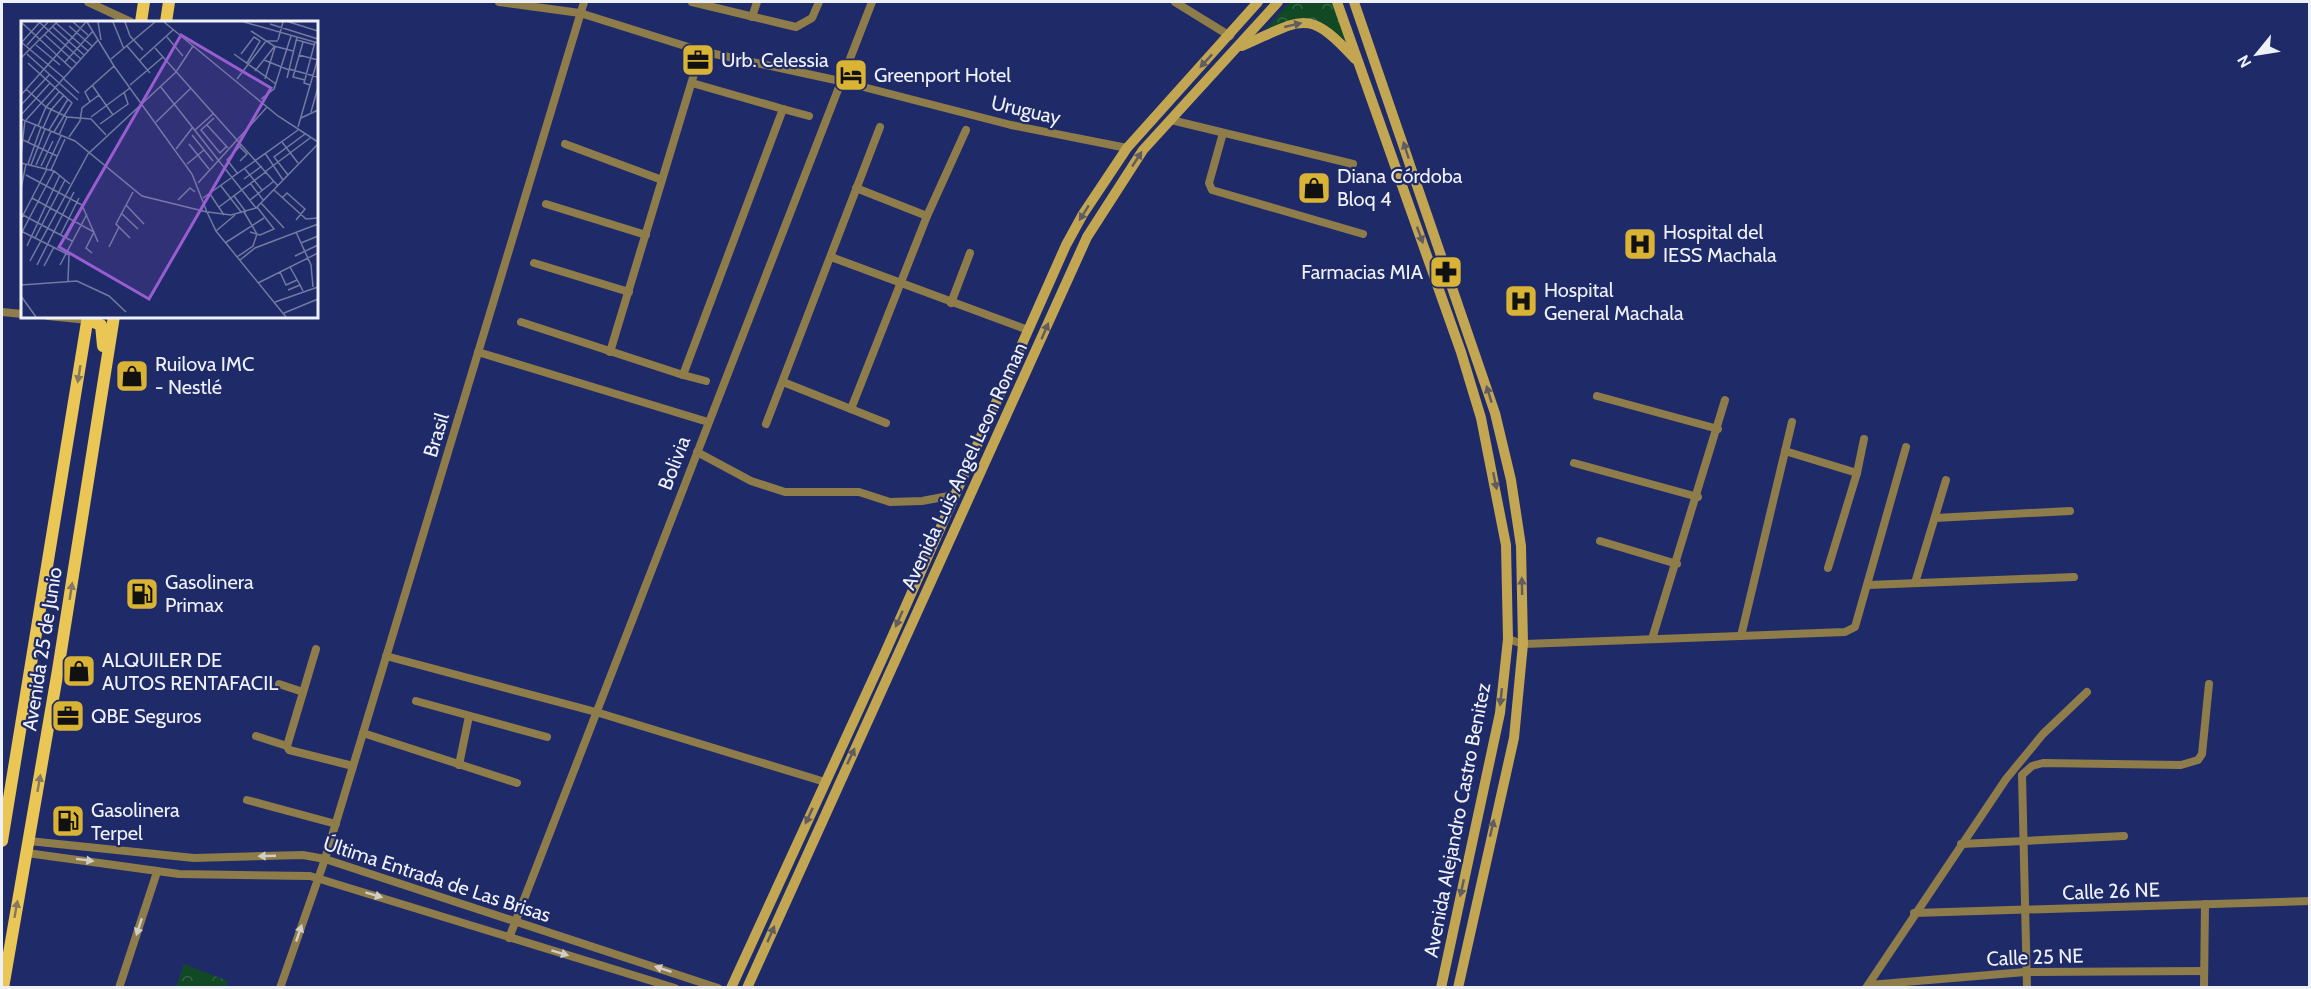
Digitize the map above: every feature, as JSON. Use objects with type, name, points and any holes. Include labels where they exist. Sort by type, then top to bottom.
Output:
[{"type":"main road","points":[[141,21],[144,2]]},
{"type":"main road","points":[[166,21],[169,2]]},
{"type":"main road","name":"Avenida Luis Angel Leon Roman","points":[[731,987],[1072,234],[1127,148],[1230,36],[1258,2]]},
{"type":"main road","name":"Avenida Luis Angel Leon Roman","points":[[747,987],[1087,237],[1143,150],[1278,2]]},
{"type":"main road","name":"Avenida Alejandro Castro Benitez","points":[[1337,2],[1446,308],[1481,418],[1506,545],[1508,639],[1500,713],[1441,987]]},
{"type":"main road","name":"Avenida Alejandro Castro Benitez","points":[[1356,4],[1495,413],[1511,480],[1521,546],[1523,644],[1514,738],[1458,987]]},
{"type":"main road","points":[[1239,47],[1300,23],[1318,24],[1331,33],[1359,64]]},
{"type":"main road","points":[[88,318],[99,323],[104,335],[99,410]]},
{"type":"main road","name":"Avenida 25 de Junio","points":[[2,841],[88,318]]},
{"type":"main road","name":"Avenida 25 de Junio","points":[[3,987],[28,847],[114,318]]},
{"type":"main road","points":[[977,478],[973,481],[969,477],[981,449],[982,433]]},
{"type":"main road","points":[[954,495],[966,501]]},
{"type":"main road","points":[[932,577],[936,556],[953,518],[950,513],[945,515]]},
{"type":"street","points":[[88,2],[129,21]]},
{"type":"street","name":"Uruguay","points":[[499,2],[580,13],[702,51],[840,81],[1011,125],[1127,148]]},
{"type":"street","name":"Brasil","points":[[280,987],[336,824],[584,2]]},
{"type":"street","points":[[692,2],[796,27],[812,18],[819,2]]},
{"type":"street","points":[[752,17],[757,2]]},
{"type":"street","name":"Bolivia","points":[[509,938],[872,2]]},
{"type":"street","points":[[1175,2],[1230,36]]},
{"type":"street","points":[[610,352],[702,51]]},
{"type":"street","points":[[692,83],[809,116]]},
{"type":"street","points":[[683,375],[783,109]]},
{"type":"street","points":[[1171,120],[1353,164]]},
{"type":"street","points":[[766,424],[880,127]]},
{"type":"street","points":[[851,409],[927,216],[966,129]]},
{"type":"street","points":[[1223,133],[1209,183],[1212,190],[1363,234]]},
{"type":"street","points":[[565,144],[662,180]]},
{"type":"street","points":[[856,188],[927,216]]},
{"type":"street","points":[[546,204],[646,235]]},
{"type":"street","points":[[951,303],[970,253]]},
{"type":"street","points":[[831,257],[1028,330]]},
{"type":"street","points":[[534,263],[629,292]]},
{"type":"street","points":[[2,312],[21,314]]},
{"type":"street","points":[[520,322],[706,381]]},
{"type":"street","points":[[478,352],[708,422]]},
{"type":"street","points":[[783,381],[885,423]]},
{"type":"street","points":[[1597,396],[1718,429]]},
{"type":"street","points":[[1652,639],[1698,497],[1725,400]]},
{"type":"street","points":[[1741,636],[1792,422]]},
{"type":"street","points":[[1828,568],[1857,473],[1864,439]]},
{"type":"street","points":[[1508,639],[1523,644],[1845,632],[1855,627],[1906,447]]},
{"type":"street","points":[[1785,451],[1857,473]]},
{"type":"street","points":[[697,452],[751,481],[785,492],[859,492],[891,502],[921,501],[954,495]]},
{"type":"street","points":[[1574,462],[1698,497]]},
{"type":"street","points":[[1916,583],[1946,480]]},
{"type":"street","points":[[1935,518],[2070,511]]},
{"type":"street","points":[[1600,541],[1677,564]]},
{"type":"street","points":[[1868,585],[2074,577]]},
{"type":"street","points":[[287,746],[316,649]]},
{"type":"street","points":[[386,656],[596,712],[825,782]]},
{"type":"street","points":[[279,684],[303,692]]},
{"type":"street","points":[[2027,987],[2022,775],[2032,766],[2043,763],[2181,765],[2198,760],[2202,754],[2209,684]]},
{"type":"street","points":[[1867,986],[2006,779],[2043,734],[2087,692]]},
{"type":"street","points":[[417,701],[547,737]]},
{"type":"street","points":[[459,765],[469,716]]},
{"type":"street","points":[[363,733],[517,783]]},
{"type":"street","points":[[256,736],[287,746],[289,750],[353,766]]},
{"type":"street","points":[[247,800],[336,824]]},
{"type":"street","points":[[1961,844],[2124,836]]},
{"type":"street","name":"Última Entrada de Las Brisas","points":[[28,847],[194,858],[303,855],[325,859],[718,987]]},
{"type":"street","name":"Última Entrada de Las Brisas","points":[[28,847],[157,872],[299,874],[318,878],[675,987]]},
{"type":"street","points":[[119,987],[157,872]]},
{"type":"street","name":"Calle 26 NE","points":[[1914,913],[2310,901]]},
{"type":"street","points":[[2204,987],[2205,904]]},
{"type":"street","name":"Calle 25 NE","points":[[1867,986],[2025,972],[2203,971]]},
{"type":"green space","points":[[1290,2],[1332,2],[1347,42],[1332,30],[1295,20],[1266,29]]},
{"type":"green space","points":[[184,964],[228,981],[226,987],[176,987]]},
{"type":"place","name":"Urb. Celessia","points":[[698,60]]},
{"type":"place","name":"Greenport Hotel","points":[[851,75]]},
{"type":"place","name":"Diana Córdoba Bloq 4","points":[[1314,188]]},
{"type":"place","name":"Hospital del IESS Machala","points":[[1640,244]]},
{"type":"place","name":"Farmacias MIA","points":[[1446,272]]},
{"type":"place","name":"Hospital General Machala","points":[[1521,301]]},
{"type":"place","name":"Ruilova IMC - Nestlé","points":[[132,376]]},
{"type":"place","name":"Gasolinera Primax","points":[[142,594]]},
{"type":"place","name":"ALQUILER DE AUTOS RENTAFACIL","points":[[79,671]]},
{"type":"place","name":"QBE Seguros","points":[[68,716]]},
{"type":"place","name":"Gasolinera Terpel","points":[[68,821]]}]
